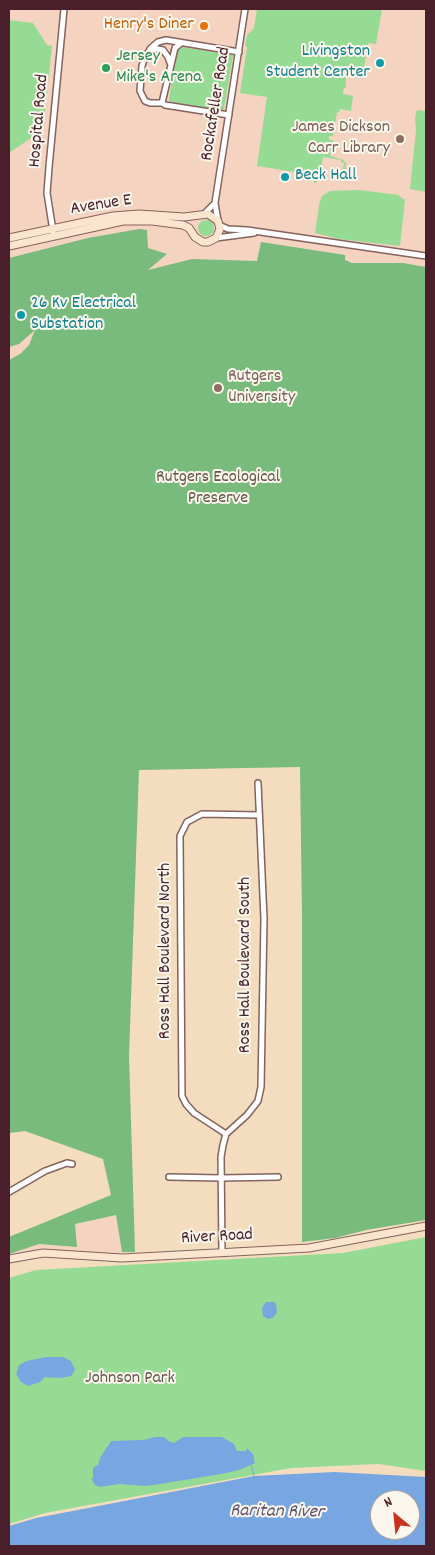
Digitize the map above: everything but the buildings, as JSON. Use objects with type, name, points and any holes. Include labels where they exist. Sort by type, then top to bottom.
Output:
[{"type":"street","name":"Hospital Road","points":[[53,232],[48,193],[49,167],[64,9]]},
{"type":"street","name":"Rockafeller Road","points":[[219,223],[215,203],[245,9]]},
{"type":"street","points":[[229,115],[162,103],[150,104],[145,101],[140,91],[142,66],[151,48],[158,42],[166,40],[239,52]]},
{"type":"street","points":[[162,103],[175,48],[181,43]]},
{"type":"street","points":[[151,48],[163,50],[172,67]]},
{"type":"street","points":[[193,233],[194,221],[215,203]]},
{"type":"street","name":"Avenue E","points":[[9,246],[53,232],[125,215],[184,217],[212,215],[228,229],[426,256]]},
{"type":"street","name":"Avenue E","points":[[9,238],[112,223],[139,221],[176,223],[189,228],[203,242],[238,233],[260,232]]},
{"type":"street","points":[[216,238],[220,229],[219,223]]},
{"type":"street","name":"Ross Hall Boulevard South","points":[[226,1134],[253,1108],[258,1101],[261,1087],[264,919],[258,783]]},
{"type":"street","name":"Ross Hall Boulevard North","points":[[226,1134],[194,1113],[182,1096],[180,836],[187,822],[202,814],[258,815]]},
{"type":"street","points":[[222,1253],[221,1157],[226,1134]]},
{"type":"street","points":[[9,1192],[45,1171],[67,1163],[72,1164]]},
{"type":"street","points":[[169,1177],[278,1177]]},
{"type":"street","name":"River Road","points":[[9,1259],[43,1253],[122,1258],[322,1246],[426,1226]]},
{"type":"shaded area","name":"Rutgers Ecological Preserve","points":[[9,9],[426,9],[426,1220],[366,1230],[335,1238],[302,1242],[300,767],[139,770],[129,1056],[135,1252],[105,1254],[40,1250],[9,1254],[9,1237],[111,1195],[103,1159],[25,1131],[9,1133]]},
{"type":"green space","points":[[257,9],[382,9],[376,44],[368,43],[364,69],[348,66],[346,88],[344,88],[343,94],[353,96],[351,111],[340,109],[337,112],[333,136],[329,136],[329,140],[333,140],[330,156],[344,160],[346,162],[345,176],[342,175],[344,163],[341,160],[323,157],[320,175],[316,183],[314,183],[313,175],[257,166],[267,97],[240,93],[247,48],[245,44],[247,35],[254,28]]},
{"type":"green space","points":[[9,20],[33,23],[47,45],[52,46],[43,130],[9,153]]},
{"type":"green space","points":[[182,47],[233,55],[224,109],[222,111],[170,102],[177,51]]},
{"type":"green space","points":[[417,110],[426,111],[426,192],[410,189]]},
{"type":"green space","points":[[360,190],[398,195],[405,200],[400,246],[339,239],[315,233],[322,196],[330,191]]},
{"type":"green space","points":[[206,220],[214,228],[206,236],[198,228]]},
{"type":"green space","name":"Rutgers Ecological Preserve","points":[[139,229],[147,230],[148,248],[167,254],[148,270],[192,259],[257,261],[261,242],[345,255],[345,260],[352,263],[403,263],[426,267],[426,1220],[366,1230],[335,1238],[302,1242],[300,767],[139,770],[129,1056],[135,1252],[122,1252],[116,1215],[75,1224],[77,1247],[39,1244],[9,1254],[9,1237],[111,1195],[103,1159],[25,1131],[9,1133],[9,360],[20,354],[29,345],[35,330],[19,344],[9,347],[9,258],[88,238]]},
{"type":"green space","name":"Johnson Park","points":[[426,1237],[426,1471],[379,1464],[291,1468],[45,1513],[9,1524],[9,1278],[36,1270],[343,1253]]},
{"type":"water","points":[[266,1302],[274,1302],[276,1304],[277,1312],[273,1318],[268,1319],[263,1316],[262,1308]]},
{"type":"water","points":[[46,1357],[63,1357],[71,1361],[75,1370],[71,1376],[60,1378],[45,1377],[40,1382],[28,1386],[21,1382],[16,1374],[19,1365],[27,1361]]},
{"type":"water","points":[[164,1437],[174,1443],[183,1437],[222,1437],[234,1444],[237,1451],[246,1451],[247,1448],[253,1454],[255,1463],[239,1470],[221,1474],[147,1486],[119,1484],[100,1487],[95,1485],[91,1478],[93,1478],[93,1468],[98,1465],[100,1458],[111,1441],[144,1440]]},
{"type":"water","name":"Raritan River","points":[[334,1472],[426,1477],[426,1546],[9,1546],[9,1526],[36,1518],[254,1476]]},
{"type":"waterway","points":[[251,1464],[254,1476]]},
{"type":"place","name":"Henry's Diner","points":[[204,26]]},
{"type":"place","name":"Livingston Student Center","points":[[380,63]]},
{"type":"place","name":"Jersey Mike's Arena","points":[[106,68]]},
{"type":"place","name":"James Dickson Carr Library","points":[[400,139]]},
{"type":"place","name":"Beck Hall","points":[[285,177]]},
{"type":"place","name":"26 Kv Electrical Substation","points":[[21,315]]},
{"type":"place","name":"Rutgers University","points":[[218,388]]}]
